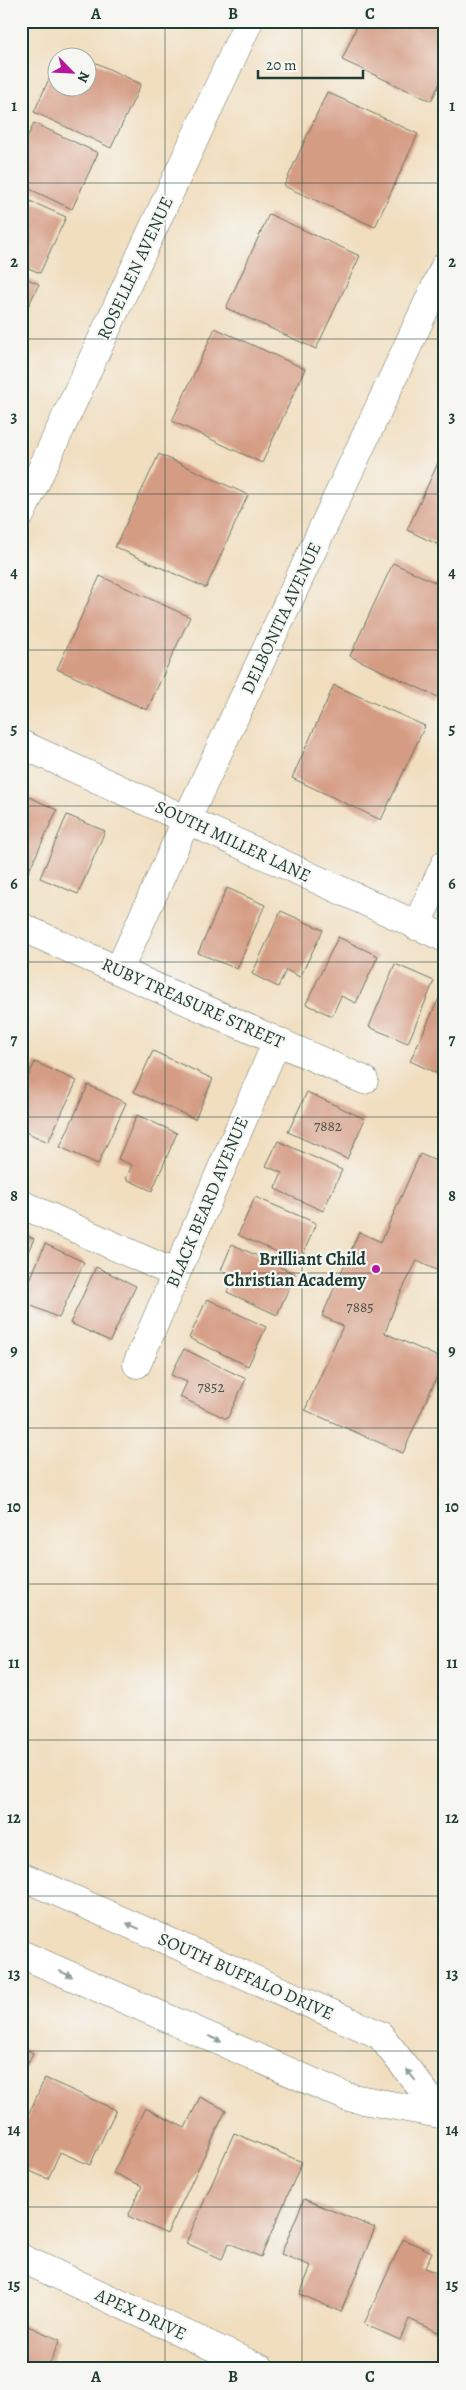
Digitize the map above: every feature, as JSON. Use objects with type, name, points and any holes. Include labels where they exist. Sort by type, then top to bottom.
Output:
[{"type":"street","name":"ROSELLEN AVENUE","points":[[21,514],[249,21]]},
{"type":"street","name":"DELBONITA AVENUE","points":[[119,970],[187,819],[445,266]]},
{"type":"street","name":"SOUTH MILLER LANE","points":[[21,744],[445,938]]},
{"type":"street","points":[[416,926],[445,864]]},
{"type":"street","name":"RUBY TREASURE STREET","points":[[21,927],[364,1080]]},
{"type":"street","name":"BLACK BEARD AVENUE","points":[[137,1364],[277,1041]]},
{"type":"street","points":[[21,1204],[176,1274]]},
{"type":"street","name":"SOUTH BUFFALO DRIVE","points":[[21,1876],[380,2035],[444,2111]]},
{"type":"street","name":"SOUTH BUFFALO DRIVE","points":[[21,1954],[347,2097],[444,2111]]},
{"type":"street","name":"APEX DRIVE","points":[[21,2258],[261,2369]]},
{"type":"building","points":[[359,21],[445,21],[445,73],[431,101],[342,60]]},
{"type":"building","points":[[98,64],[141,84],[111,148],[34,112],[48,81],[48,98],[98,98]]},
{"type":"building","points":[[327,92],[418,134],[375,227],[284,186]]},
{"type":"building","points":[[34,123],[98,153],[72,209],[21,185],[21,151]]},
{"type":"building","points":[[21,197],[66,217],[40,273],[21,265]]},
{"type":"building","points":[[269,214],[360,256],[316,349],[226,308]]},
{"type":"building","points":[[21,276],[39,284],[21,321]]},
{"type":"building","points":[[215,328],[305,369],[262,463],[172,421]]},
{"type":"building","points":[[445,448],[445,548],[407,530]]},
{"type":"building","points":[[159,454],[248,495],[206,588],[115,547]]},
{"type":"building","points":[[393,563],[445,587],[445,688],[440,698],[350,656]]},
{"type":"building","points":[[100,576],[190,617],[147,710],[57,669]]},
{"type":"building","points":[[334,685],[425,726],[381,820],[292,778]]},
{"type":"building","points":[[21,793],[57,810],[27,875],[21,872]]},
{"type":"building","points":[[67,815],[105,831],[78,894],[40,878]]},
{"type":"building","points":[[227,888],[265,905],[237,969],[198,953]]},
{"type":"building","points":[[281,911],[323,930],[300,977],[286,970],[278,987],[252,974]]},
{"type":"building","points":[[338,937],[378,956],[356,1003],[341,996],[332,1016],[306,1004]]},
{"type":"building","points":[[395,964],[434,981],[408,1043],[369,1027]]},
{"type":"building","points":[[439,998],[445,1001],[445,1077],[410,1061]]},
{"type":"building","points":[[153,1051],[213,1079],[195,1119],[134,1092]]},
{"type":"building","points":[[35,1062],[77,1081],[48,1142],[21,1130],[21,1092]]},
{"type":"building","points":[[88,1085],[126,1103],[98,1164],[60,1147]]},
{"type":"building","points":[[307,1092],[365,1119],[347,1159],[288,1132]]},
{"type":"building","points":[[137,1115],[177,1133],[152,1191],[126,1179],[132,1165],[118,1159]]},
{"type":"building","points":[[278,1141],[342,1170],[323,1211],[275,1189],[282,1173],[266,1166]]},
{"type":"building","points":[[420,1154],[445,1165],[445,1274],[417,1261],[398,1298],[385,1333],[445,1360],[445,1380],[437,1376],[403,1453],[305,1410],[343,1326],[322,1316],[359,1232],[381,1242]]},
{"type":"building","points":[[255,1197],[316,1223],[300,1262],[238,1235]]},
{"type":"building","points":[[21,1233],[34,1239],[21,1266]]},
{"type":"building","points":[[45,1244],[84,1262],[59,1318],[21,1301]]},
{"type":"building","points":[[232,1244],[295,1274],[277,1315],[227,1292],[234,1277],[221,1270]]},
{"type":"building","points":[[96,1267],[136,1286],[110,1341],[70,1323]]},
{"type":"building","points":[[207,1299],[266,1327],[248,1366],[189,1338]]},
{"type":"building","points":[[184,1349],[246,1379],[227,1419],[180,1397],[187,1382],[171,1375]]},
{"type":"building","points":[[21,2047],[33,2053],[21,2078]]},
{"type":"building","points":[[45,2078],[116,2110],[90,2165],[60,2152],[48,2179],[21,2167],[21,2131]]},
{"type":"building","points":[[200,2097],[226,2110],[167,2234],[128,2216],[142,2186],[113,2173],[145,2108],[185,2128]]},
{"type":"building","points":[[234,2133],[302,2162],[261,2257],[229,2243],[222,2259],[186,2243]]},
{"type":"building","points":[[304,2199],[375,2228],[341,2312],[300,2294],[311,2266],[281,2254]]},
{"type":"building","points":[[403,2239],[432,2252],[425,2268],[445,2277],[445,2317],[438,2332],[409,2319],[400,2340],[364,2324]]},
{"type":"building","points":[[21,2323],[60,2340],[48,2367],[52,2369],[21,2369]]},
{"type":"place","name":"Brilliant Child Christian Academy","points":[[376,1269]]}]
